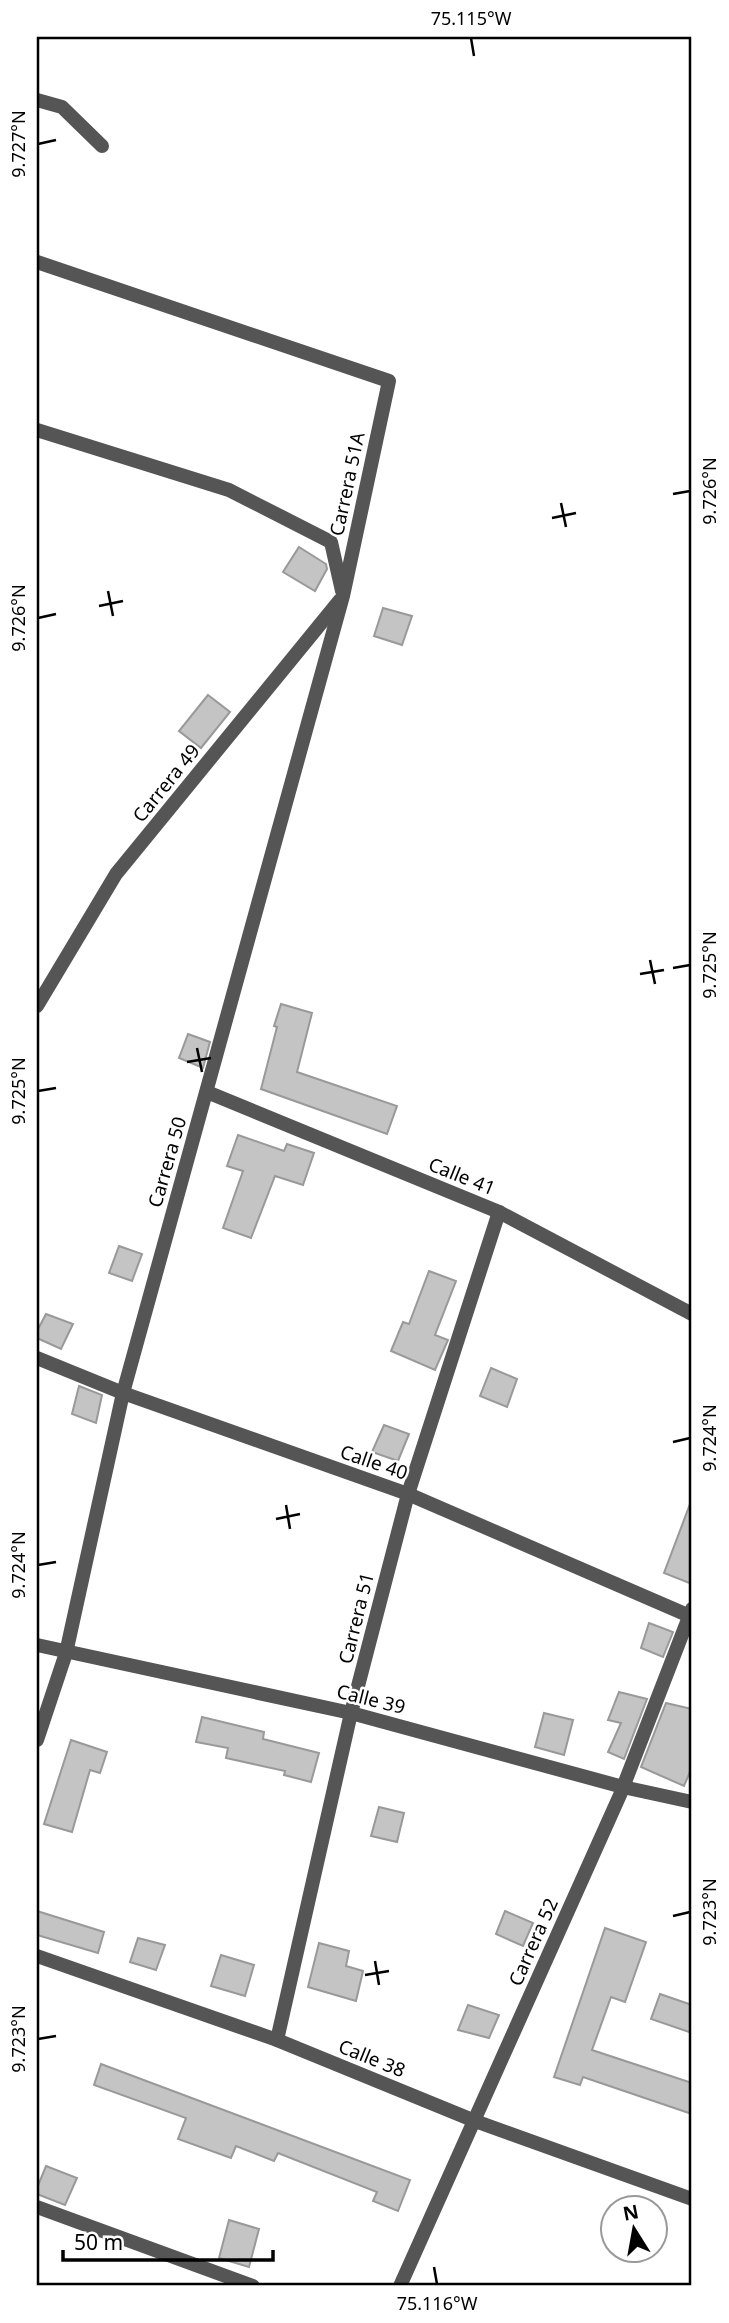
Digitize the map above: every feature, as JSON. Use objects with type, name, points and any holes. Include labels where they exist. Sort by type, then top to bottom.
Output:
[{"type":"street","points":[[37,100],[62,107],[102,146]]},
{"type":"street","name":"Carrera 51A","points":[[37,262],[389,381],[343,596]]},
{"type":"street","points":[[37,430],[229,490],[331,542],[343,596]]},
{"type":"street","name":"Carrera 49","points":[[37,1006],[116,874],[343,596]]},
{"type":"street","name":"Carrera 50","points":[[37,1740],[66,1653],[123,1393],[343,596]]},
{"type":"street","name":"Calle 41","points":[[207,1092],[499,1212],[692,1314]]},
{"type":"street","name":"Carrera 51","points":[[277,2040],[351,1713],[408,1494],[499,1212]]},
{"type":"street","name":"Calle 40","points":[[37,1358],[123,1393],[408,1494],[691,1614]]},
{"type":"street","name":"Carrera 52","points":[[400,2286],[623,1787],[691,1614]]},
{"type":"street","name":"Calle 39","points":[[37,1645],[351,1713],[623,1787],[692,1802]]},
{"type":"street","name":"Calle 38","points":[[37,1956],[277,2040],[475,2121],[692,2199]]},
{"type":"street","points":[[37,2207],[253,2286]]},
{"type":"building","points":[[299,547],[326,564],[327,569],[315,591],[283,572]]},
{"type":"building","points":[[383,608],[412,616],[402,645],[374,636]]},
{"type":"building","points":[[208,695],[230,712],[201,748],[179,731]]},
{"type":"building","points":[[281,1004],[312,1013],[297,1072],[397,1106],[387,1134],[261,1089]]},
{"type":"building","points":[[188,1034],[210,1042],[203,1068],[179,1058]]},
{"type":"building","points":[[238,1135],[284,1151],[287,1144],[314,1153],[303,1185],[275,1176],[251,1238],[223,1228],[243,1171],[227,1166]]},
{"type":"building","points":[[119,1246],[142,1254],[132,1281],[109,1273]]},
{"type":"building","points":[[429,1271],[456,1281],[435,1335],[448,1340],[435,1370],[391,1351],[403,1322],[409,1324]]},
{"type":"building","points":[[46,1314],[73,1324],[61,1349],[37,1338],[37,1331]]},
{"type":"building","points":[[491,1368],[517,1379],[507,1407],[480,1396]]},
{"type":"building","points":[[79,1386],[102,1395],[96,1423],[72,1414]]},
{"type":"building","points":[[384,1425],[409,1434],[398,1461],[372,1452]]},
{"type":"building","points":[[692,1504],[692,1584],[664,1573]]},
{"type":"building","points":[[649,1623],[673,1632],[663,1657],[641,1648]]},
{"type":"building","points":[[619,1692],[647,1699],[624,1759],[608,1752],[621,1723],[608,1720]]},
{"type":"building","points":[[666,1703],[692,1709],[692,1767],[684,1786],[641,1767]]},
{"type":"building","points":[[544,1713],[573,1720],[564,1755],[535,1747]]},
{"type":"building","points":[[202,1717],[264,1732],[263,1739],[319,1753],[311,1782],[284,1775],[285,1771],[226,1758],[228,1748],[196,1742]]},
{"type":"building","points":[[71,1740],[107,1752],[100,1773],[90,1770],[72,1832],[44,1824]]},
{"type":"building","points":[[379,1807],[404,1813],[397,1842],[371,1836]]},
{"type":"building","points":[[37,1911],[104,1932],[98,1953],[37,1935]]},
{"type":"building","points":[[505,1911],[533,1923],[523,1946],[496,1934]]},
{"type":"building","points":[[605,1928],[646,1942],[625,2002],[611,1997],[592,2050],[692,2083],[692,2114],[583,2077],[580,2085],[554,2077]]},
{"type":"building","points":[[138,1938],[165,1945],[156,1970],[130,1962]]},
{"type":"building","points":[[319,1943],[349,1951],[346,1966],[363,1971],[356,2001],[308,1987]]},
{"type":"building","points":[[221,1955],[254,1965],[245,1996],[211,1986]]},
{"type":"building","points":[[660,1994],[692,2005],[692,2033],[651,2019]]},
{"type":"building","points":[[468,2005],[499,2015],[489,2038],[458,2030]]},
{"type":"building","points":[[101,2064],[410,2180],[398,2211],[373,2201],[377,2192],[278,2153],[274,2161],[236,2146],[231,2158],[178,2139],[186,2118],[94,2085]]},
{"type":"building","points":[[46,2166],[77,2178],[65,2205],[37,2194]]},
{"type":"building","points":[[229,2220],[259,2229],[249,2267],[219,2258]]}]
